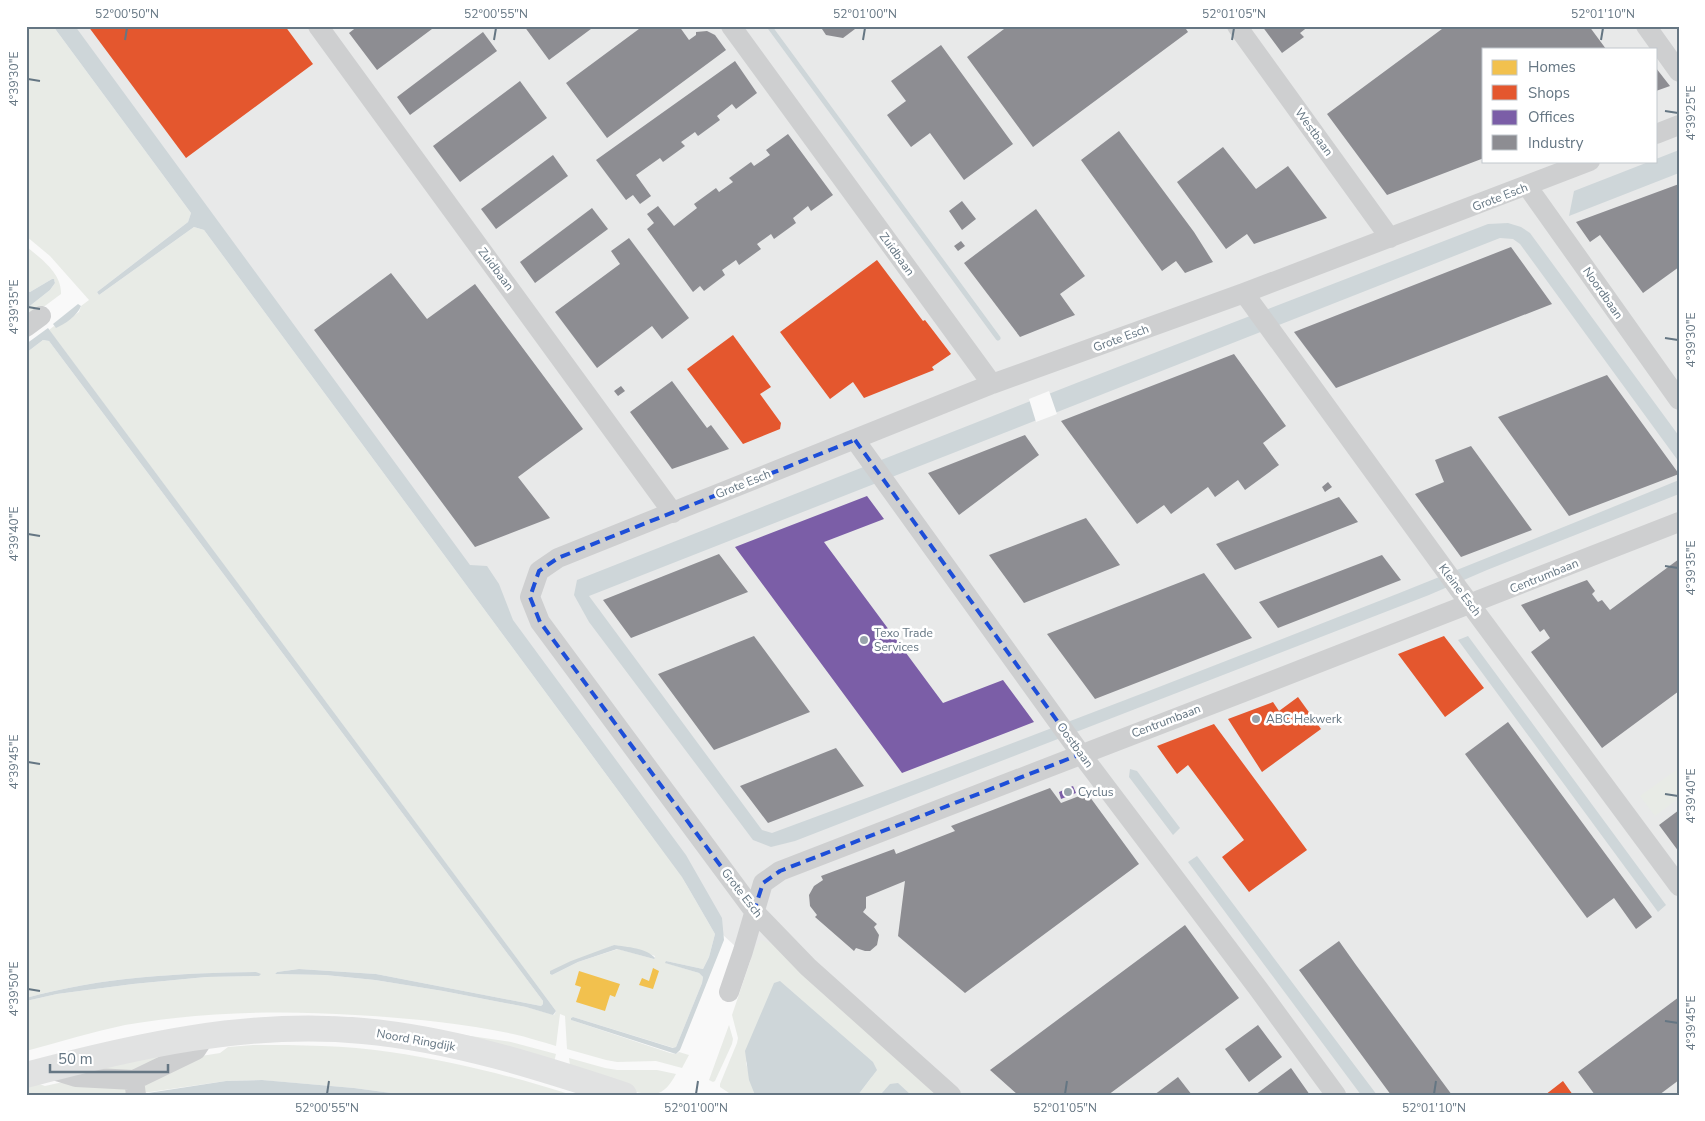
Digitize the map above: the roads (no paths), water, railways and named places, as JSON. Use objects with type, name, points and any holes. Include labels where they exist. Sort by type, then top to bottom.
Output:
[{"type":"main road","name":"Noord Ringdijk","points":[[38,1072],[137,1047],[201,1037],[262,1030],[314,1029],[363,1031],[415,1038],[470,1049],[573,1078],[624,1095]]},
{"type":"main road","name":"Noord Ringdijk","points":[[201,1037],[331,1042],[405,1049],[474,1062],[536,1079],[581,1095]]},
{"type":"street","name":"Zuidbaan","points":[[318,26],[673,513]]},
{"type":"street","name":"Zuidbaan","points":[[731,26],[992,384]]},
{"type":"street","name":"Westbaan","points":[[1237,26],[1390,238]]},
{"type":"street","points":[[1646,26],[1679,72]]},
{"type":"street","points":[[1658,133],[1679,125]]},
{"type":"street","name":"Grote Esch","points":[[951,1095],[808,967],[754,911],[540,622],[530,597],[539,571],[558,558],[992,384],[1249,300],[1390,238],[1588,162]]},
{"type":"street","name":"Noordbaan","points":[[1528,186],[1679,400]]},
{"type":"street","name":"Kleine Esch","points":[[1249,300],[1458,588],[1679,886]]},
{"type":"street","name":"Oostbaan","points":[[855,440],[1076,747],[1336,1095]]},
{"type":"street","name":"Centrumbaan","points":[[729,992],[763,884],[780,871],[1076,747],[1472,605],[1679,522]]},
{"type":"street","points":[[38,1072],[76,1077],[135,1089],[196,1050],[200,1044],[201,1037]]},
{"type":"waterway","points":[[769,26],[998,338]]},
{"type":"place","name":"Texo Trade Services","points":[[864,640]]},
{"type":"place","name":"ABC Hekwerk","points":[[1256,719]]},
{"type":"place","name":"Cyclus","points":[[1068,792]]}]
